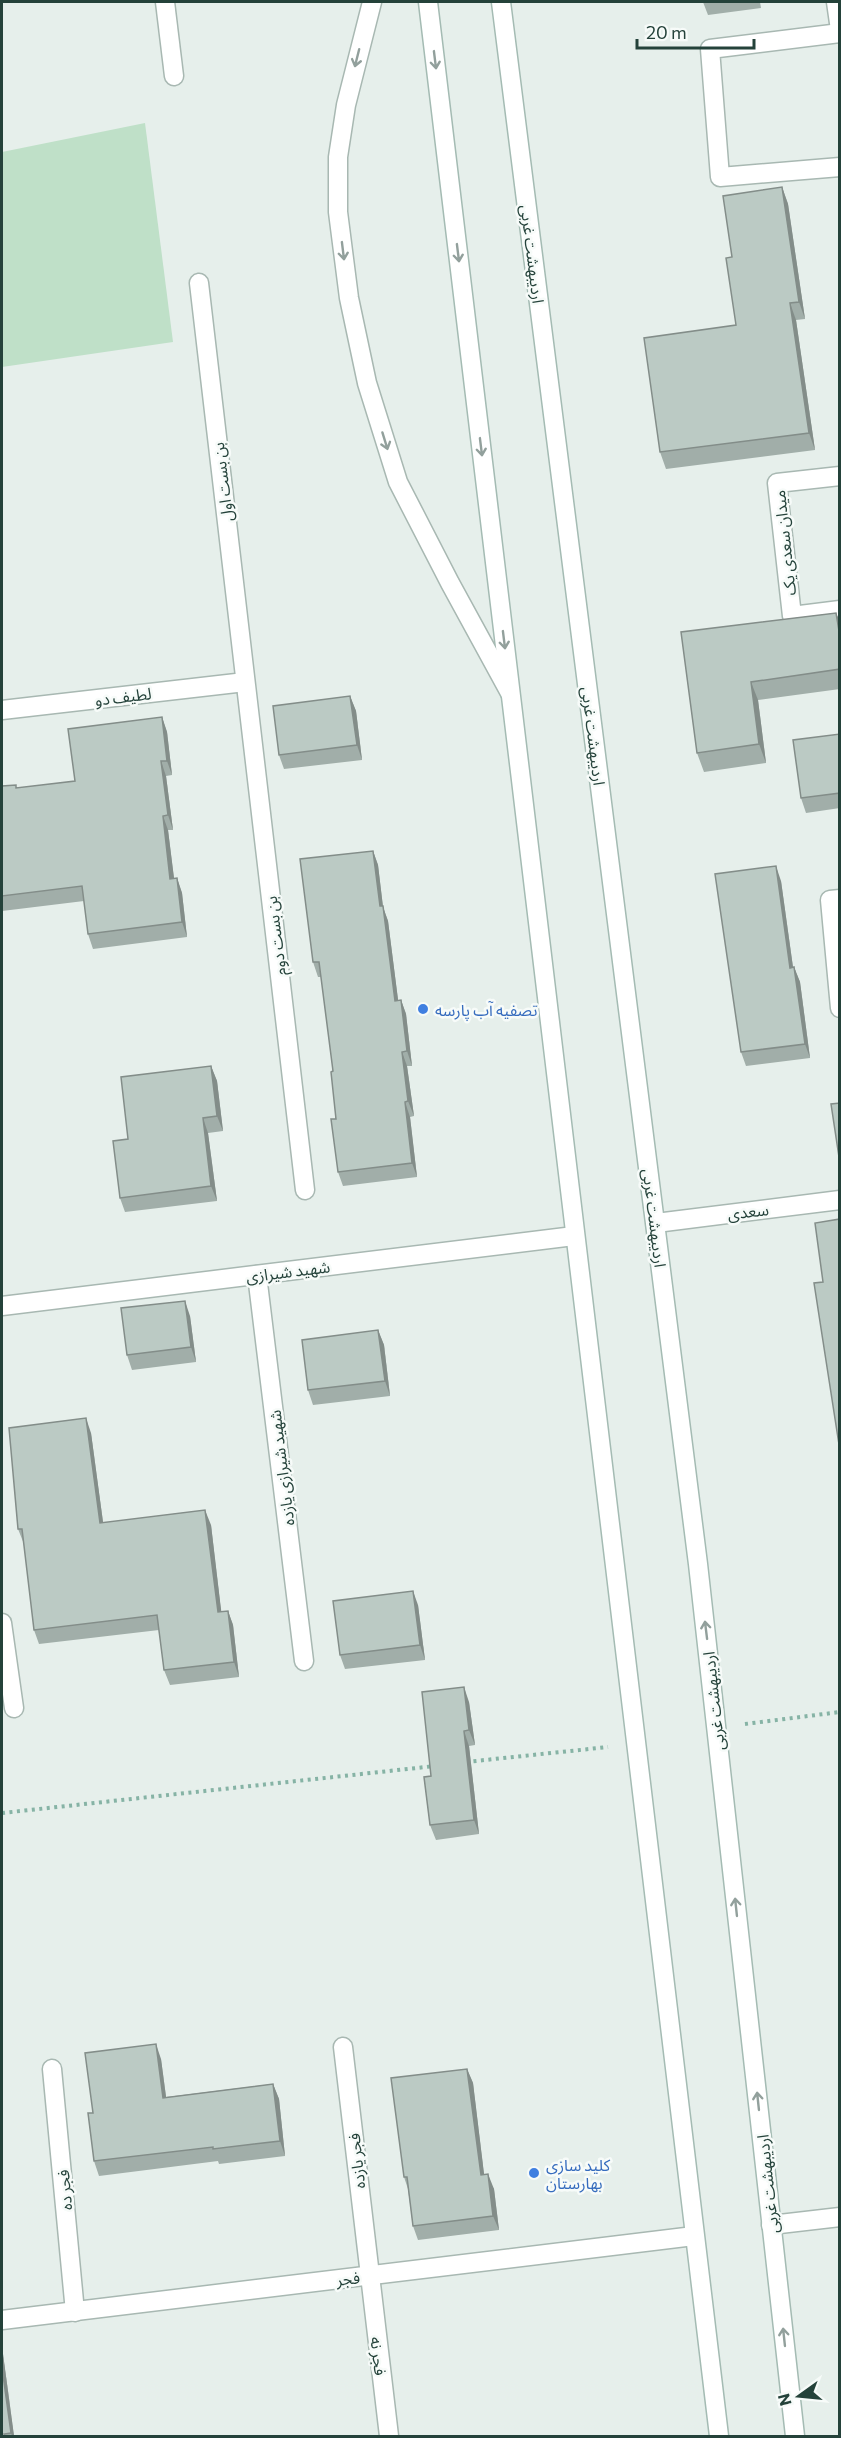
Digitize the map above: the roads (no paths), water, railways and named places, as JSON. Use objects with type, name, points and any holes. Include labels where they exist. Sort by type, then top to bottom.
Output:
[{"type":"main road","points":[[165,2],[174,76]]},
{"type":"main road","points":[[372,2],[346,105],[338,158],[338,212],[349,298],[367,382],[399,482],[510,693]]},
{"type":"main road","points":[[428,2],[719,2436]]},
{"type":"main road","name":"اردیبهشت غربی","points":[[501,2],[656,1223],[716,1728],[795,2436]]},
{"type":"main road","points":[[836,2],[840,31],[710,49],[720,177],[840,167]]},
{"type":"main road","name":"بن بست اول","points":[[199,283],[245,682]]},
{"type":"main road","name":"میدان سعدی یک","points":[[840,476],[777,483],[792,616],[840,610]]},
{"type":"main road","name":"لطیف دو","points":[[2,710],[245,682]]},
{"type":"main road","name":"بن بست دوم","points":[[245,682],[305,1190]]},
{"type":"main road","points":[[840,899],[830,900],[840,1008]]},
{"type":"main road","name":"سعدی","points":[[656,1223],[840,1200]]},
{"type":"main road","name":"شهید شیرازی","points":[[2,1306],[574,1236]]},
{"type":"main road","name":"شهید شیرازی یازده","points":[[257,1275],[304,1661]]},
{"type":"main road","points":[[2,1623],[14,1708]]},
{"type":"main road","name":"فجر یازده","points":[[343,2047],[368,2276]]},
{"type":"main road","name":"فجر ده","points":[[52,2069],[75,2312]]},
{"type":"main road","points":[[771,2225],[840,2217]]},
{"type":"main road","name":"فجر","points":[[2,2320],[694,2236]]},
{"type":"main road","name":"فجر نه","points":[[368,2276],[389,2436]]},
{"type":"place","name":"تصفیه آب پارسه","points":[[423,1009]]},
{"type":"place","name":"کلید سازی بهارستان","points":[[534,2173]]}]
